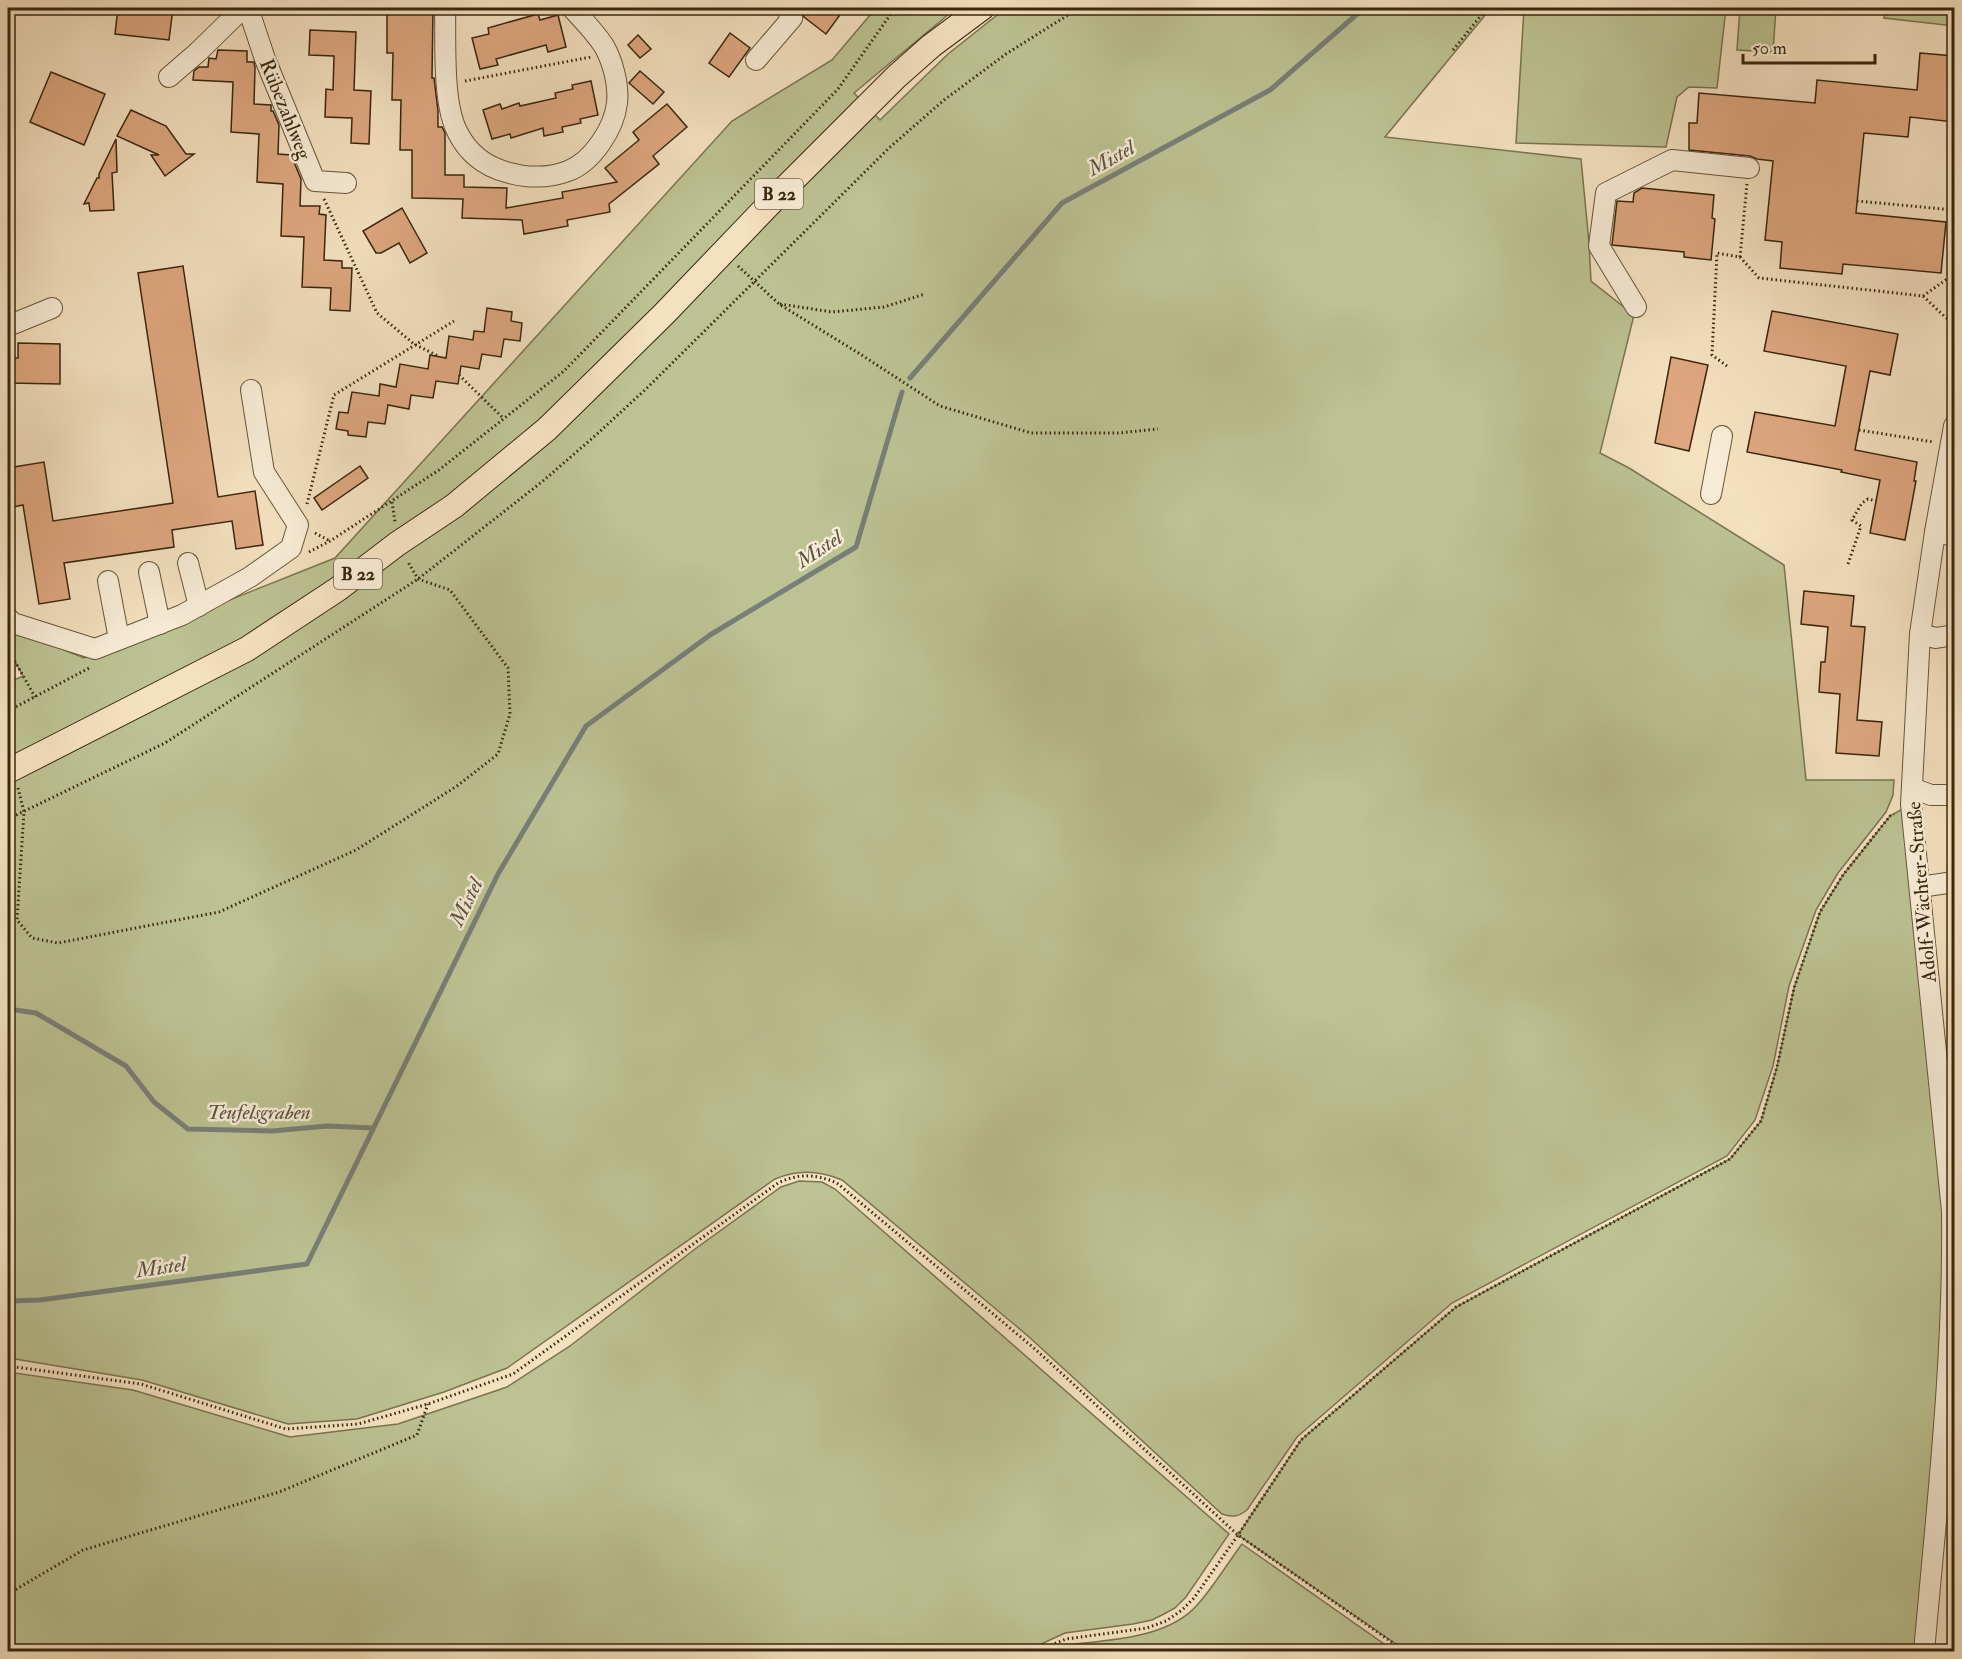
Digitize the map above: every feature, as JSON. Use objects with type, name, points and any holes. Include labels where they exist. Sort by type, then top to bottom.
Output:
[{"type":"main road","name":"B 22","points":[[8,771],[247,649],[338,589],[397,544],[454,506],[547,429],[664,314],[896,77],[931,46],[982,8]]},
{"type":"street","points":[[169,77],[243,8]]},
{"type":"street","name":"Rübezahlweg","points":[[248,8],[265,59],[315,181],[346,183]]},
{"type":"street","points":[[445,8],[450,114],[458,133],[479,159],[493,168],[527,177],[550,177],[570,170],[586,160],[598,147],[612,120],[617,104],[613,69],[607,53],[594,32],[572,8]]},
{"type":"street","points":[[756,60],[792,18],[786,8]]},
{"type":"street","points":[[1636,307],[1599,246],[1606,193],[1672,160],[1749,168]]},
{"type":"street","points":[[8,326],[52,308]]},
{"type":"street","points":[[8,618],[13,623],[95,649],[199,606],[250,577],[291,548],[298,525],[264,472],[251,390]]},
{"type":"street","name":"Adolf-Wächter-Straße","points":[[1924,1652],[1949,1432],[1953,1270],[1952,1211],[1911,796],[1920,634],[1935,532],[1953,435]]},
{"type":"street","points":[[1711,494],[1722,436]]},
{"type":"street","points":[[1935,532],[1954,536]]},
{"type":"street","points":[[188,563],[199,606]]},
{"type":"street","points":[[149,572],[160,624]]},
{"type":"street","points":[[108,580],[119,639]]},
{"type":"street","points":[[1920,634],[1936,638],[1954,635]]},
{"type":"street","points":[[1911,796],[1954,795]]},
{"type":"street","points":[[1920,887],[1954,882]]},
{"type":"path","points":[[309,552],[440,470],[502,418],[564,371],[838,89],[894,8]]},
{"type":"path","points":[[1068,8],[1071,12],[1079,8]]},
{"type":"path","points":[[1453,50],[1487,8]]},
{"type":"path","points":[[448,84],[607,53]]},
{"type":"path","points":[[1953,122],[1951,155],[1954,158]]},
{"type":"path","points":[[1740,257],[1749,168]]},
{"type":"path","points":[[315,181],[378,313],[414,344],[438,356]]},
{"type":"path","points":[[1857,201],[1954,210]]},
{"type":"path","points":[[724,252],[778,304],[940,406],[1031,433],[1118,433],[1158,429]]},
{"type":"path","points":[[1727,366],[1712,355],[1717,253],[1740,257],[1759,278],[1923,296],[1945,317],[1954,322]]},
{"type":"path","points":[[1923,296],[1954,274]]},
{"type":"path","points":[[778,304],[832,312],[884,307],[925,294]]},
{"type":"path","points":[[298,525],[308,503],[334,395],[454,321]]},
{"type":"path","points":[[459,375],[502,418]]},
{"type":"path","points":[[1859,430],[1953,435]]},
{"type":"path","points":[[1848,564],[1861,526],[1852,520],[1862,503],[1868,499],[1876,501]]},
{"type":"path","points":[[24,812],[17,920],[32,938],[58,943],[219,912],[356,850],[457,786],[498,754],[510,714],[508,668],[450,590],[418,579]]},
{"type":"path","points":[[8,649],[35,697]]},
{"type":"path","points":[[8,711],[98,664]]},
{"type":"path","points":[[1034,1652],[1065,1639],[1147,1628],[1166,1622],[1194,1599],[1301,1440],[1456,1307],[1730,1159],[1761,1121],[1777,1067],[1794,988],[1821,912],[1843,875],[1890,816],[1911,796]]},
{"type":"path","points":[[8,1366],[141,1384],[286,1429],[357,1424],[428,1404],[513,1374],[778,1183],[801,1175],[815,1175],[837,1183],[1035,1349],[1239,1535],[1406,1652]]},
{"type":"path","points":[[8,1594],[83,1550],[279,1492],[417,1435],[428,1404]]},
{"type":"green space","points":[[876,8],[955,8],[854,93],[880,120],[948,54],[1006,8],[1491,8],[1385,137],[1581,159],[1591,281],[1634,315],[1600,453],[1629,468],[1784,565],[1806,780],[1894,780],[1893,795],[1886,812],[1838,873],[1816,910],[1789,986],[1773,1066],[1755,1120],[1727,1156],[1452,1303],[1297,1437],[1247,1510],[1236,1516],[1222,1514],[1028,1336],[842,1180],[825,1174],[800,1172],[775,1179],[507,1368],[444,1392],[357,1419],[288,1424],[142,1380],[15,1359],[8,1360],[8,683],[23,676],[8,649],[8,627],[84,658],[335,558],[732,121],[832,60]]},
{"type":"green space","points":[[1524,8],[1726,8],[1717,88],[1689,87],[1677,97],[1666,147],[1516,143]]},
{"type":"green space","points":[[1740,8],[1776,8],[1773,52],[1737,50]]},
{"type":"green space","points":[[1885,8],[1954,8],[1954,26],[1884,18]]},
{"type":"green space","points":[[1911,804],[1952,1211],[1924,1651],[1406,1651],[1238,1535],[1301,1440],[1456,1307],[1730,1159],[1761,1121],[1777,1067],[1794,988],[1820,912],[1843,875],[1890,816]]},
{"type":"green space","points":[[799,1181],[822,1182],[835,1189],[1229,1534],[1186,1597],[1175,1608],[1152,1620],[1065,1633],[1024,1652],[8,1651],[8,1372],[133,1390],[290,1437],[398,1424],[507,1387],[570,1346],[695,1249],[781,1187]]},
{"type":"green space","points":[[1242,1544],[1394,1651],[1046,1651],[1056,1646],[1132,1637],[1169,1625],[1185,1616],[1198,1604]]},
{"type":"building","points":[[118,8],[173,8],[169,40],[115,34]]},
{"type":"building","points":[[387,8],[433,8],[432,78],[434,78],[438,127],[442,127],[445,133],[445,175],[464,175],[464,187],[507,188],[506,208],[563,198],[562,192],[617,182],[605,168],[639,140],[633,132],[667,104],[687,127],[653,156],[659,164],[609,204],[610,212],[567,220],[568,226],[524,234],[522,220],[462,218],[463,199],[412,198],[412,150],[400,150],[401,100],[392,100],[393,53],[387,53]]},
{"type":"building","points":[[800,8],[845,8],[826,34],[804,17]]},
{"type":"building","points":[[538,14],[540,20],[558,15],[566,47],[548,52],[546,45],[496,59],[498,65],[480,69],[472,38],[489,34],[488,28]]},
{"type":"building","points":[[310,30],[356,32],[354,90],[371,91],[369,144],[351,143],[352,118],[325,117],[326,89],[333,90],[334,56],[309,55]]},
{"type":"building","points":[[730,33],[750,48],[729,77],[709,63]]},
{"type":"building","points":[[638,35],[651,49],[640,58],[628,45]]},
{"type":"building","points":[[218,50],[247,51],[247,62],[254,62],[254,104],[271,105],[271,111],[279,125],[278,154],[291,155],[301,179],[300,206],[320,206],[319,214],[326,215],[324,260],[342,261],[342,268],[352,268],[350,311],[330,310],[331,288],[302,287],[304,237],[281,236],[283,184],[257,182],[259,134],[231,132],[233,82],[193,80],[194,71],[199,67],[208,67],[209,58],[216,59]]},
{"type":"building","points":[[1920,53],[1954,56],[1954,122],[1910,117],[1908,137],[1864,133],[1856,213],[1946,222],[1941,273],[1843,264],[1842,274],[1780,268],[1782,242],[1765,240],[1773,161],[1750,156],[1689,150],[1689,123],[1697,123],[1699,93],[1815,103],[1817,80],[1917,90]]},
{"type":"building","points":[[640,71],[664,92],[653,104],[629,83]]},
{"type":"building","points":[[51,72],[105,94],[84,145],[30,122]]},
{"type":"building","points":[[591,81],[598,115],[580,119],[581,123],[562,127],[563,132],[544,136],[543,128],[511,138],[510,134],[492,139],[483,110],[500,104],[502,109],[519,103],[520,106],[556,98],[555,93],[573,89],[572,85]]},
{"type":"building","points":[[131,110],[166,126],[186,154],[194,154],[165,176],[151,155],[159,155],[117,136]]},
{"type":"building","points":[[116,139],[117,172],[112,173],[114,210],[90,211],[89,203],[84,204],[99,178]]},
{"type":"building","points":[[1642,188],[1714,195],[1712,218],[1715,219],[1711,260],[1684,257],[1684,252],[1612,245],[1617,201],[1633,202],[1634,193]]},
{"type":"building","points":[[402,208],[427,253],[410,263],[399,243],[381,253],[376,253],[363,231]]},
{"type":"building","points":[[183,266],[218,497],[255,491],[263,545],[236,549],[232,521],[172,530],[174,547],[64,563],[70,599],[39,604],[23,505],[8,508],[8,468],[44,462],[53,521],[173,503],[138,273]]},
{"type":"building","points":[[487,308],[512,312],[511,321],[522,323],[520,341],[504,339],[501,357],[482,354],[479,369],[461,366],[458,384],[436,381],[433,398],[411,395],[409,409],[388,405],[385,424],[368,422],[366,437],[348,435],[348,431],[336,429],[339,412],[348,413],[352,392],[379,396],[380,384],[396,387],[400,364],[428,369],[430,355],[446,358],[449,336],[473,340],[474,331],[484,332]]},
{"type":"building","points":[[1772,311],[1898,334],[1890,375],[1870,371],[1855,450],[1917,462],[1914,481],[1916,481],[1905,540],[1870,533],[1880,480],[1841,472],[1842,470],[1747,452],[1755,412],[1835,426],[1846,366],[1764,351]]},
{"type":"building","points":[[18,343],[60,344],[60,384],[8,383],[8,358],[18,358]]},
{"type":"building","points":[[1671,357],[1708,365],[1689,451],[1655,443]]},
{"type":"building","points":[[360,466],[368,478],[322,510],[314,498]]},
{"type":"building","points":[[1804,591],[1854,596],[1851,626],[1865,627],[1857,720],[1882,722],[1879,756],[1836,753],[1840,694],[1819,692],[1821,662],[1825,662],[1828,627],[1801,624]]},
{"type":"waterway","name":"Mistel","points":[[910,378],[1062,203],[1270,90],[1364,8]]},
{"type":"waterway","name":"Mistel","points":[[8,1301],[40,1300],[307,1264],[498,874],[586,726],[710,635],[856,547],[902,392]]},
{"type":"waterway","name":"Teufelsgraben","points":[[8,1009],[36,1013],[126,1066],[154,1102],[188,1129],[272,1131],[327,1126],[373,1128]]}]
